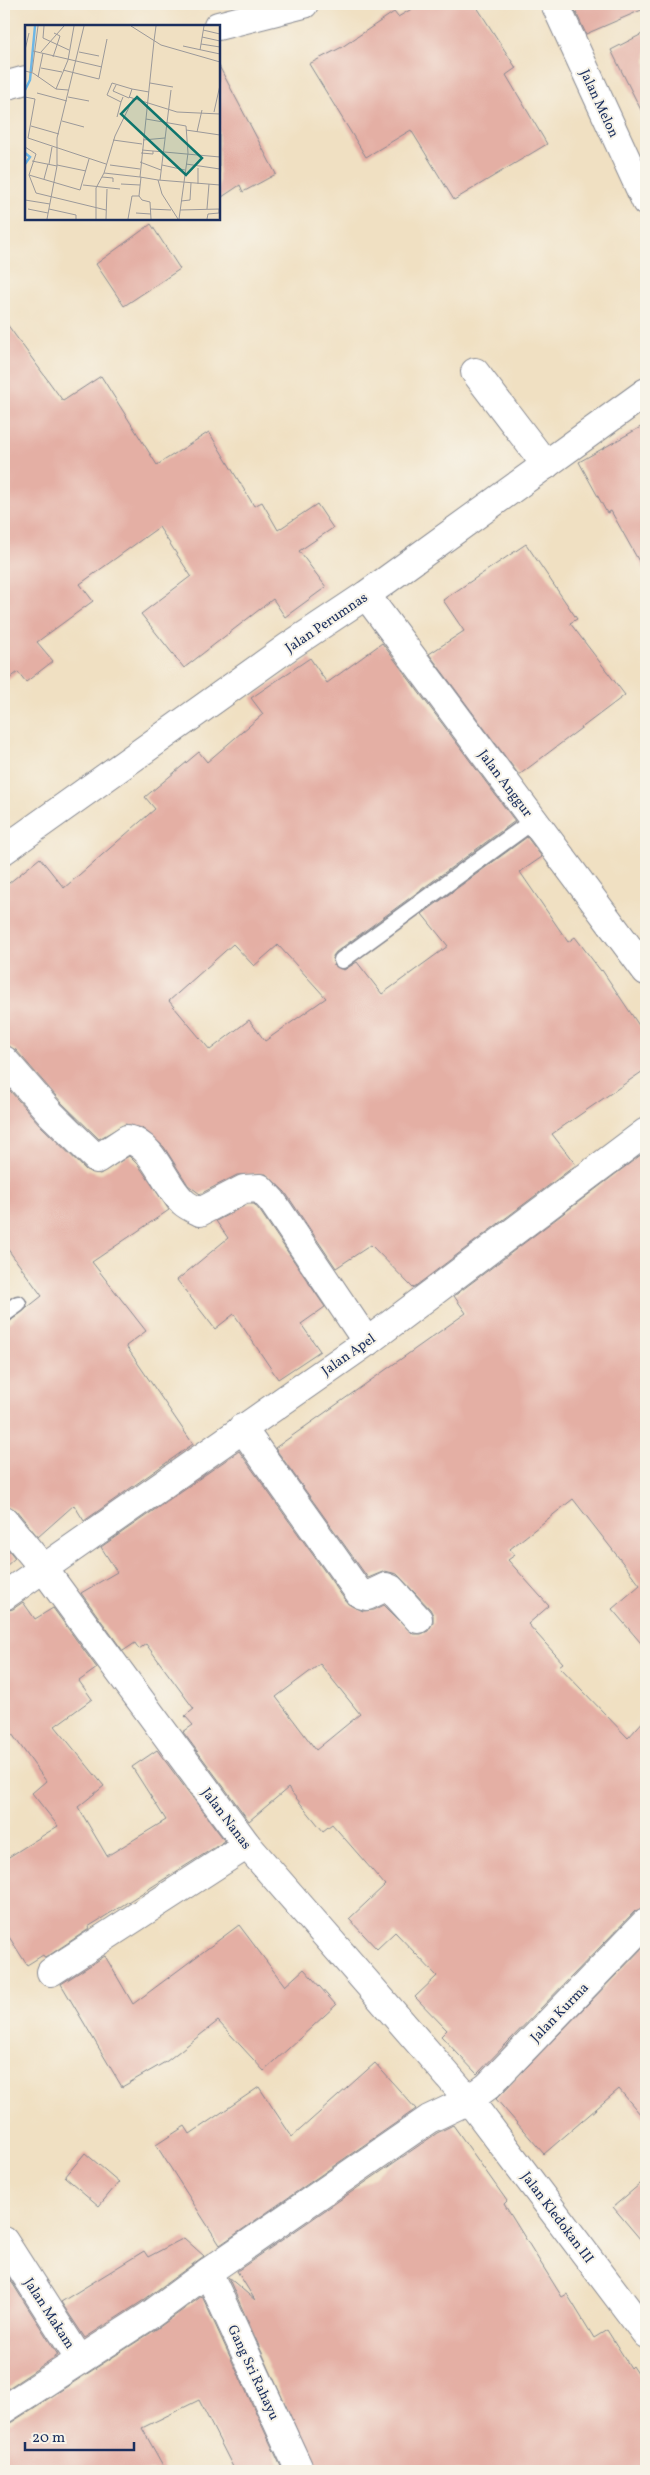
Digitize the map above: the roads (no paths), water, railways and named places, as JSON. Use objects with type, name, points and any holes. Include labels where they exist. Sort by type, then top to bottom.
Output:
[{"type":"street","points":[[220,25],[304,4]]},
{"type":"street","name":"Jalan Melon","points":[[555,4],[646,202]]},
{"type":"street","points":[[4,86],[25,80]]},
{"type":"street","points":[[475,372],[546,465]]},
{"type":"street","name":"Jalan Perumnas","points":[[4,850],[288,647],[366,595],[646,392]]},
{"type":"street","name":"Jalan Anggur","points":[[366,595],[646,971]]},
{"type":"street","points":[[4,1060],[51,1114],[97,1159],[127,1139],[137,1141],[146,1150],[183,1203],[200,1212],[244,1189],[260,1188],[272,1201],[367,1342]]},
{"type":"street","name":"Jalan Apel","points":[[4,1596],[367,1342],[646,1132]]},
{"type":"street","points":[[242,1428],[360,1594],[367,1596],[386,1587],[392,1589],[418,1619]]},
{"type":"street","name":"Jalan Nanas","points":[[4,1520],[43,1568],[247,1845],[470,2100]]},
{"type":"street","points":[[51,1972],[247,1845]]},
{"type":"street","name":"Jalan Kurma","points":[[4,2409],[150,2316],[208,2272],[429,2120],[470,2100],[488,2086],[646,1922]]},
{"type":"street","name":"Jalan Kledokan III","points":[[470,2100],[600,2266],[646,2334]]},
{"type":"street","name":"Jalan Makam","points":[[4,2241],[80,2360]]},
{"type":"street","name":"Gang Sri Rahayu","points":[[208,2272],[300,2471]]},
{"type":"lane","points":[[342,960],[534,820]]},
{"type":"lane","points":[[4,1314],[18,1304]]}]
